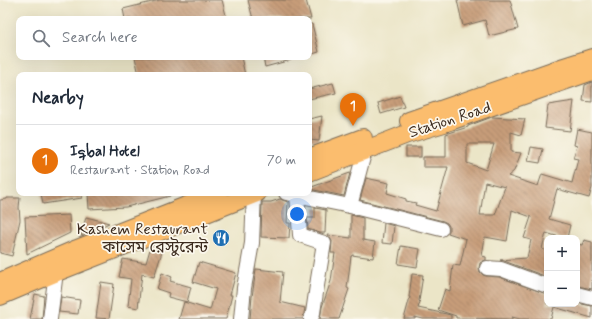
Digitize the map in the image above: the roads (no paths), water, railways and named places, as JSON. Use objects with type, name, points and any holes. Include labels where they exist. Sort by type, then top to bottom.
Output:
[{"type":"main road","name":"Station Road","points":[[312,157],[592,58]]},
{"type":"main road","name":"Station Road","points":[[312,171],[407,134],[444,123],[592,71]]},
{"type":"main road","points":[[0,296],[57,265],[212,196]]},
{"type":"main road","points":[[0,282],[57,265],[250,196]]},
{"type":"street","points":[[350,206],[365,150]]},
{"type":"street","points":[[241,319],[244,288],[252,243],[256,196]]},
{"type":"street","points":[[292,196],[300,236],[324,243],[311,319]]},
{"type":"street","points":[[302,196],[350,206],[441,229]]},
{"type":"street","points":[[50,319],[57,265]]},
{"type":"street","points":[[487,268],[501,269],[544,285]]},
{"type":"street","points":[[580,295],[592,298]]},
{"type":"place","name":"Iqbal Hotel","points":[[353,126]]},
{"type":"place","name":"Kashem Restaurant কাসেম রেস্টুরেন্ট","points":[[221,238]]}]
